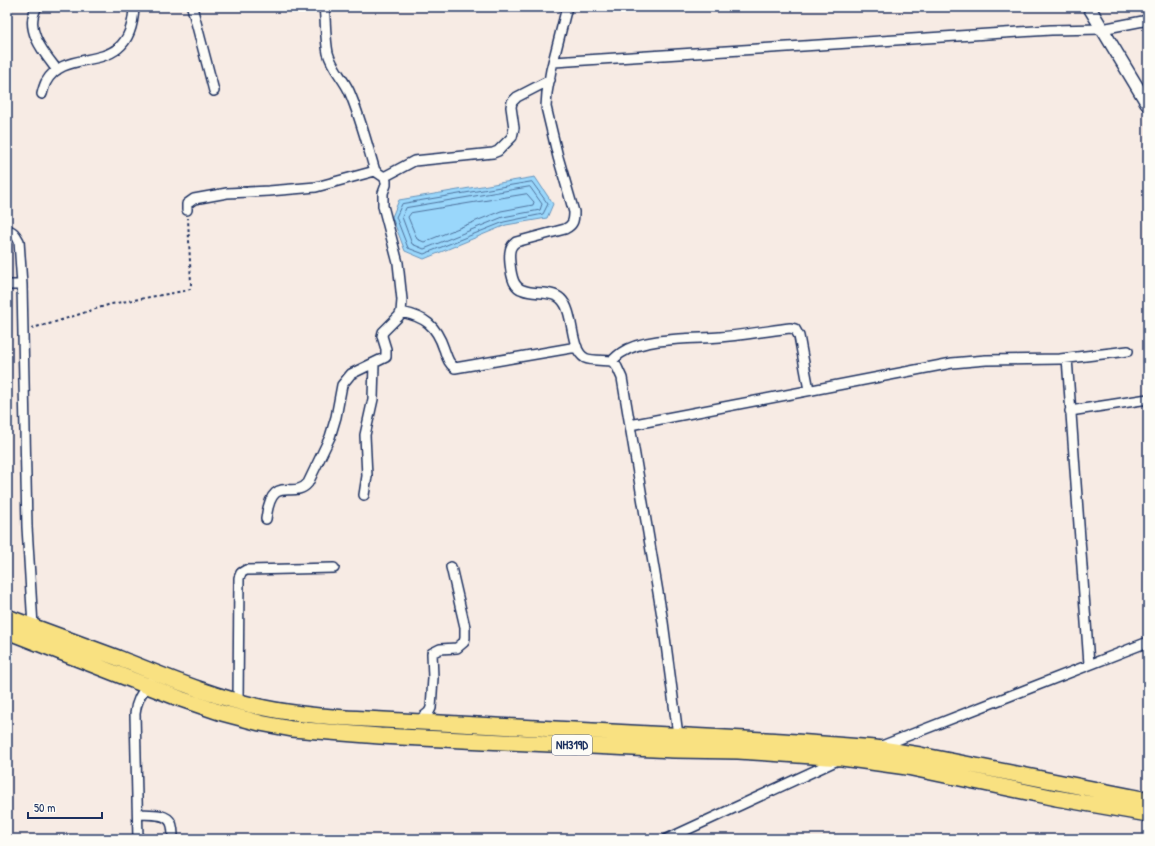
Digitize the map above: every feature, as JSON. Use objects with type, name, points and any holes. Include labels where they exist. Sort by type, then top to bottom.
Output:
[{"type":"highway","name":"NH319D","points":[[7,617],[33,626],[57,642],[146,686],[222,713],[260,723],[292,729],[380,736],[666,750],[738,751],[842,758],[908,767],[1056,798],[1148,814]]},
{"type":"highway","name":"NH319D","points":[[7,631],[57,642],[238,702],[264,708],[316,716],[783,741],[875,748],[920,755],[1148,800]]},
{"type":"street","points":[[37,7],[33,18],[36,38],[41,49],[57,70]]},
{"type":"street","points":[[42,94],[46,82],[57,70],[67,65],[115,51],[121,45],[129,32],[134,7]]},
{"type":"street","points":[[192,7],[214,91]]},
{"type":"street","points":[[266,519],[270,501],[277,491],[299,489],[305,487],[308,483],[330,437],[336,417],[342,385],[351,374],[386,357],[386,349],[382,336],[383,332],[395,322],[401,312],[402,291],[398,263],[383,199],[386,185],[384,177],[375,171],[352,97],[335,69],[329,55],[326,39],[324,7]]},
{"type":"street","points":[[567,7],[546,100],[548,116],[559,162],[574,212],[574,220],[572,226],[565,229],[516,242],[512,245],[510,257],[514,282],[518,288],[524,291],[554,295],[561,299],[568,314],[577,347],[581,355],[586,358],[612,361],[617,367],[622,378],[663,622],[678,735]]},
{"type":"street","points":[[1089,7],[1148,105]]},
{"type":"street","points":[[554,62],[1051,30],[1102,29],[1148,20]]},
{"type":"street","points":[[384,177],[414,161],[493,153],[498,151],[512,137],[512,102],[517,97],[550,80]]},
{"type":"street","points":[[187,210],[187,204],[194,198],[227,193],[316,187],[375,171]]},
{"type":"street","points":[[7,230],[16,235],[19,241],[22,285],[27,527],[33,626]]},
{"type":"street","points":[[7,285],[22,285]]},
{"type":"street","points":[[401,312],[422,318],[432,327],[441,340],[449,363],[455,368],[577,347]]},
{"type":"street","points":[[612,361],[622,352],[637,346],[654,342],[721,337],[790,328],[795,329],[799,336],[809,390]]},
{"type":"street","points":[[630,425],[952,363],[969,361],[1027,361],[1128,351]]},
{"type":"street","points":[[1067,358],[1088,664]]},
{"type":"street","points":[[364,495],[367,476],[365,434],[373,399],[374,363]]},
{"type":"street","points":[[1070,411],[1148,399]]},
{"type":"street","points":[[417,722],[429,712],[431,708],[433,686],[432,653],[440,649],[457,648],[464,642],[465,638],[465,627],[451,567]]},
{"type":"street","points":[[238,702],[239,578],[241,573],[246,570],[334,568]]},
{"type":"street","points":[[667,839],[842,758],[875,748],[1088,664],[1148,642]]},
{"type":"street","points":[[138,839],[136,703],[146,686],[157,674]]},
{"type":"street","points":[[138,814],[167,818],[171,823],[173,839]]},
{"type":"path","points":[[23,329],[49,324],[111,304],[184,292],[190,289],[187,210]]},
{"type":"water","points":[[535,177],[553,204],[547,218],[506,225],[424,259],[405,251],[392,217],[399,200]]}]
